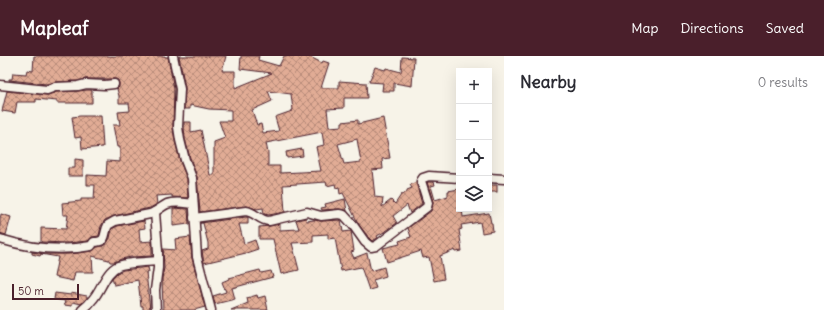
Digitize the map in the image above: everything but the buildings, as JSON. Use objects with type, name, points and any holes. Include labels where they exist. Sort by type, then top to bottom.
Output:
[{"type":"street","points":[[173,56],[180,89],[178,127],[180,140],[185,160],[192,178],[197,257],[212,310]]},
{"type":"street","points":[[0,85],[47,90],[55,87],[78,86],[86,84],[114,84]]},
{"type":"street","points":[[194,218],[251,212],[265,221],[269,221],[308,212],[321,216],[338,214],[344,215],[353,224],[365,242],[371,247],[376,246],[427,207],[428,204],[421,181],[424,178],[429,176],[456,178]]},
{"type":"street","points":[[492,178],[504,179]]},
{"type":"street","points":[[0,239],[46,248],[84,248],[90,246],[94,242],[100,242],[104,239],[106,228],[111,222],[150,214],[167,204],[193,204]]},
{"type":"street","points":[[155,212],[158,251],[155,290],[156,310]]},
{"type":"street","points":[[82,310],[94,299],[110,273],[118,266],[158,261]]}]
